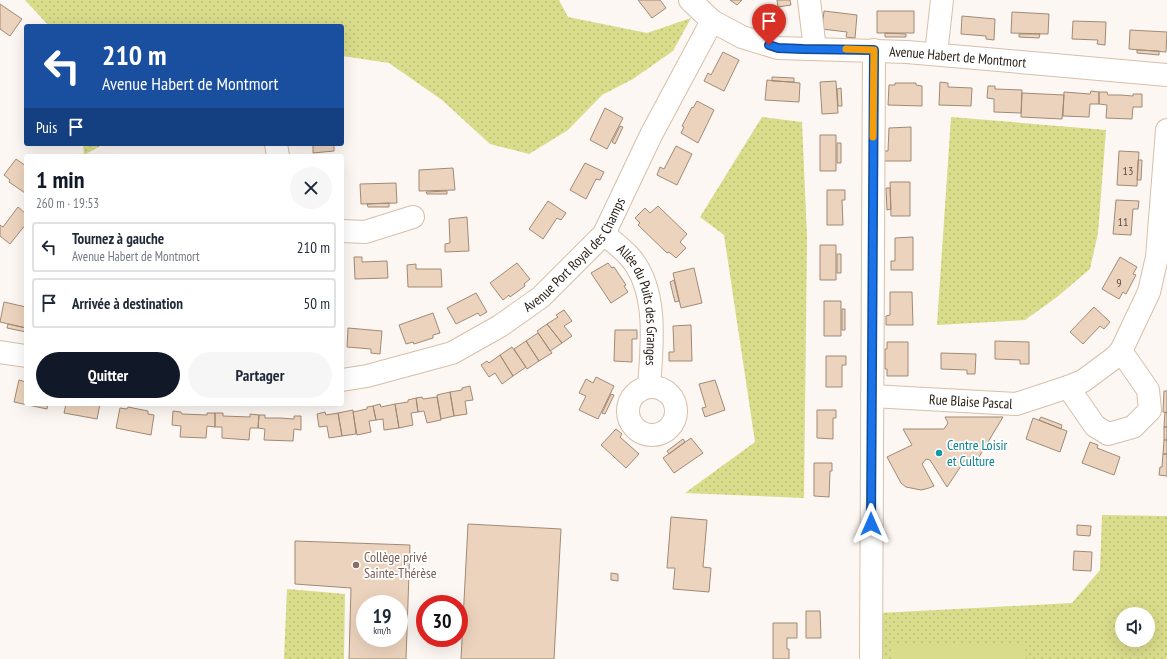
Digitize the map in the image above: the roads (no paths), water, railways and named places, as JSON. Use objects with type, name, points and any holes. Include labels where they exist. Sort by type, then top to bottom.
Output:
[{"type":"street","name":"Avenue Habert de Montmort","points":[[690,0],[712,21],[742,37],[778,48],[874,50],[936,54],[1167,75]]},
{"type":"street","points":[[809,0],[815,49]]},
{"type":"street","points":[[936,54],[942,0]]},
{"type":"street","name":"Avenue Port Royal des Champs","points":[[344,380],[367,376],[452,353],[500,326],[541,297],[604,234],[651,135],[712,21]]},
{"type":"street","points":[[871,659],[874,50]]},
{"type":"street","name":"Rue Blaise Pascal","points":[[872,396],[1016,404],[1083,381],[1114,358],[1121,351],[1149,292],[1157,257],[1167,130]]},
{"type":"street","points":[[344,231],[365,232],[413,217]]},
{"type":"street","name":"Allée du Puits des Granges","points":[[604,234],[630,257],[643,278],[649,297],[652,342],[649,386]]},
{"type":"street","points":[[1068,387],[1095,426],[1108,434],[1133,427],[1150,410],[1148,390],[1121,351]]},
{"type":"street","points":[[0,352],[24,356]]},
{"type":"place","name":"Centre Loisir et Culture","points":[[939,453]]},
{"type":"place","name":"Collège privé Sainte-Thérèse","points":[[356,565]]}]
